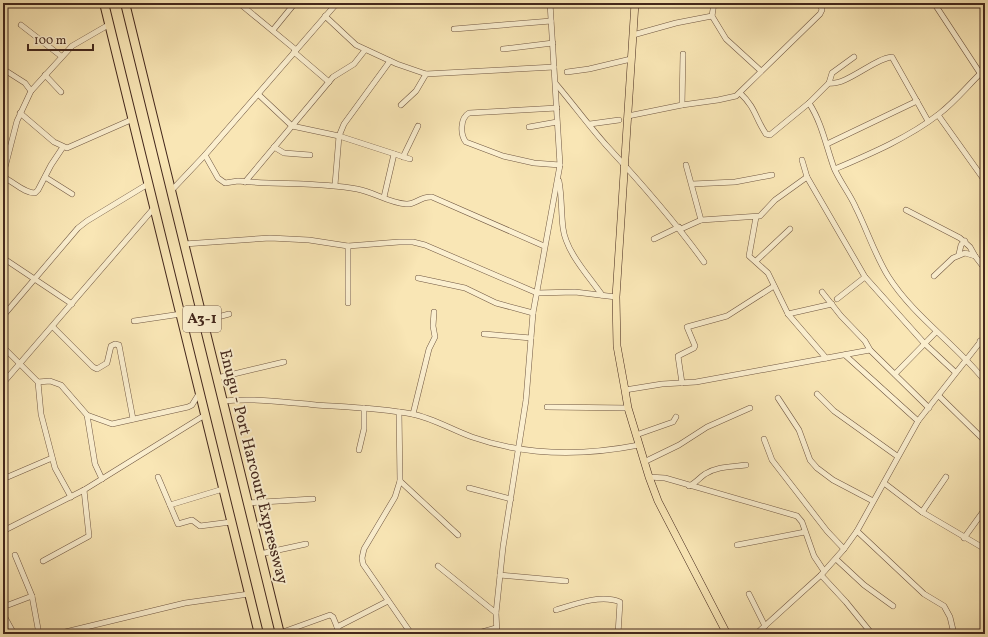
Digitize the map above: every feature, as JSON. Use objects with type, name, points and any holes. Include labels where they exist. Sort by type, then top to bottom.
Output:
[{"type":"highway","name":"Enugu - Port Harcourt Expressway","points":[[104,3],[259,634]]},
{"type":"highway","name":"Enugu - Port Harcourt Expressway","points":[[125,3],[280,633]]},
{"type":"main road","points":[[635,3],[616,297],[617,346],[628,408],[644,462],[658,501],[727,634]]},
{"type":"street","points":[[239,3],[273,30],[329,82]]},
{"type":"street","points":[[273,30],[295,3]]},
{"type":"street","points":[[171,191],[205,155],[337,3]]},
{"type":"street","points":[[475,634],[496,631],[496,613],[500,575],[510,499],[526,400],[534,313],[544,246],[560,165],[550,3]]},
{"type":"street","points":[[714,3],[712,16],[726,39],[761,71]]},
{"type":"street","points":[[628,116],[682,105],[718,100],[740,93],[820,14],[822,10],[820,3]]},
{"type":"street","points":[[934,3],[980,73]]},
{"type":"street","points":[[325,16],[356,45],[390,61],[426,74],[554,66]]},
{"type":"street","points":[[633,35],[676,23],[712,16]]},
{"type":"street","points":[[454,29],[551,21]]},
{"type":"street","points":[[63,147],[38,190],[33,193],[23,190],[3,176],[20,113],[31,91],[61,56],[83,38],[110,24]]},
{"type":"street","points":[[21,25],[61,56]]},
{"type":"street","points":[[503,49],[553,44]]},
{"type":"street","points":[[245,182],[337,73],[354,64],[365,50]]},
{"type":"street","points":[[682,105],[683,54]]},
{"type":"street","points":[[740,93],[753,108],[766,134],[770,135],[809,103],[829,83],[832,73],[854,57]]},
{"type":"street","points":[[829,83],[835,83],[862,71],[887,57],[892,57],[928,121]]},
{"type":"street","points":[[567,72],[589,69],[632,59]]},
{"type":"street","points":[[335,185],[339,136],[348,117],[390,61]]},
{"type":"street","points":[[3,69],[25,83],[31,91]]},
{"type":"street","points":[[835,169],[884,148],[938,115],[964,92],[985,69]]},
{"type":"street","points":[[401,105],[416,91],[426,74]]},
{"type":"street","points":[[44,75],[61,92]]},
{"type":"street","points":[[556,84],[605,144],[680,228],[704,262]]},
{"type":"street","points":[[258,94],[292,126],[339,136],[410,159]]},
{"type":"street","points":[[827,144],[917,101]]},
{"type":"street","points":[[809,103],[818,119],[835,169],[856,207],[888,276],[900,292],[936,332],[966,359],[985,381]]},
{"type":"street","points":[[557,108],[469,113],[465,116],[461,132],[462,138],[466,142],[504,156],[534,163],[560,165]]},
{"type":"street","points":[[20,113],[54,142],[63,147],[70,148],[133,119]]},
{"type":"street","points":[[938,115],[985,181]]},
{"type":"street","points":[[590,124],[618,120]]},
{"type":"street","points":[[529,127],[557,122]]},
{"type":"street","points":[[403,157],[418,126]]},
{"type":"street","points":[[274,147],[284,153],[310,155]]},
{"type":"street","points":[[384,197],[394,154]]},
{"type":"street","points":[[205,155],[221,182],[335,185],[359,189],[384,197],[393,202],[408,204],[425,196],[432,197],[544,246]]},
{"type":"street","points":[[802,160],[807,177],[865,277],[924,343],[955,372]]},
{"type":"street","points":[[686,165],[701,220]]},
{"type":"street","points":[[692,184],[735,182],[772,175]]},
{"type":"street","points":[[45,177],[72,194]]},
{"type":"street","points":[[654,239],[701,220],[745,216],[756,217],[765,212],[775,200],[807,177]]},
{"type":"street","points":[[558,178],[563,228],[566,238],[585,272],[602,295]]},
{"type":"street","points":[[3,316],[78,228],[148,184]]},
{"type":"street","points":[[3,383],[21,364],[154,208]]},
{"type":"street","points":[[906,210],[965,241],[985,269]]},
{"type":"street","points":[[756,217],[753,239],[749,253],[750,257],[768,273],[788,314],[826,358]]},
{"type":"street","points":[[756,261],[790,229]]},
{"type":"street","points":[[184,244],[270,238],[309,240],[348,246],[399,242],[419,243],[537,293],[602,295],[616,297]]},
{"type":"street","points":[[959,254],[961,245],[965,241]]},
{"type":"street","points":[[348,246],[348,303]]},
{"type":"street","points":[[934,276],[959,254],[968,253],[975,256]]},
{"type":"street","points":[[3,258],[72,304]]},
{"type":"street","points":[[837,300],[865,277]]},
{"type":"street","points":[[418,278],[465,288],[496,303],[534,313]]},
{"type":"street","points":[[682,383],[678,356],[694,348],[695,346],[687,327],[727,316],[774,286]]},
{"type":"street","points":[[822,292],[865,341],[870,350],[928,408]]},
{"type":"street","points":[[788,314],[832,304]]},
{"type":"street","points":[[413,414],[429,349],[435,337],[433,326],[434,312]]},
{"type":"street","points":[[134,321],[181,314]]},
{"type":"street","points":[[203,321],[229,314]]},
{"type":"street","points":[[53,326],[93,367],[97,369],[107,363],[111,346],[115,344],[119,345],[134,418]]},
{"type":"street","points":[[894,374],[936,332]]},
{"type":"street","points":[[484,334],[531,338]]},
{"type":"street","points":[[756,634],[823,573],[844,549],[857,531],[918,420],[939,396],[955,372],[985,336]]},
{"type":"street","points":[[980,341],[985,347]]},
{"type":"street","points":[[3,347],[38,382],[41,414],[52,458],[55,468],[72,497]]},
{"type":"street","points":[[625,390],[662,384],[682,383],[808,363],[870,350]]},
{"type":"street","points":[[845,355],[918,420]]},
{"type":"street","points":[[217,378],[284,362]]},
{"type":"street","points":[[38,382],[50,381],[61,385],[87,415],[112,424],[188,407],[192,405],[200,391]]},
{"type":"street","points":[[817,394],[834,411],[897,456]]},
{"type":"street","points":[[939,396],[985,441]]},
{"type":"street","points":[[778,398],[795,424],[810,460],[817,468],[833,480],[873,502]]},
{"type":"street","points":[[222,401],[245,399],[364,408],[413,414],[432,420],[472,437],[518,449],[553,453],[592,453],[639,445]]},
{"type":"street","points":[[548,407],[628,408]]},
{"type":"street","points":[[359,450],[364,429],[364,408]]},
{"type":"street","points":[[644,462],[679,445],[707,427],[750,408]]},
{"type":"street","points":[[399,412],[400,481],[395,497],[364,550],[362,558],[363,564],[388,600],[408,633],[419,632],[423,634]]},
{"type":"street","points":[[87,415],[95,464],[102,479]]},
{"type":"street","points":[[3,531],[72,497],[205,415]]},
{"type":"street","points":[[636,435],[673,422],[676,417]]},
{"type":"street","points":[[764,439],[772,460],[826,531],[844,549]]},
{"type":"street","points":[[3,479],[52,458]]},
{"type":"street","points":[[690,486],[697,482],[704,474],[722,467],[746,465]]},
{"type":"street","points":[[158,476],[178,524],[192,520],[200,526],[231,522]]},
{"type":"street","points":[[922,512],[946,476]]},
{"type":"street","points":[[649,477],[665,478],[700,489],[746,500],[797,516],[823,573],[872,634]]},
{"type":"street","points":[[400,481],[458,535]]},
{"type":"street","points":[[697,482],[700,489]]},
{"type":"street","points":[[884,483],[922,512],[985,549]]},
{"type":"street","points":[[469,488],[510,499]]},
{"type":"street","points":[[170,505],[223,489]]},
{"type":"street","points":[[43,562],[89,536],[84,490]]},
{"type":"street","points":[[247,503],[313,499]]},
{"type":"street","points":[[964,538],[985,509]]},
{"type":"street","points":[[857,531],[924,594],[944,606],[950,617],[954,634]]},
{"type":"street","points":[[737,545],[805,532]]},
{"type":"street","points":[[260,554],[306,544]]},
{"type":"street","points":[[15,555],[32,596],[39,634]]},
{"type":"street","points":[[836,559],[864,585],[892,606]]},
{"type":"street","points":[[438,566],[496,613]]},
{"type":"street","points":[[500,575],[566,581]]},
{"type":"street","points":[[57,634],[185,603],[249,594]]},
{"type":"street","points":[[749,594],[765,626]]},
{"type":"street","points":[[3,607],[32,596]]},
{"type":"street","points":[[337,627],[388,600]]},
{"type":"street","points":[[556,610],[588,601],[604,600],[620,602],[618,634]]},
{"type":"street","points":[[3,614],[14,634]]},
{"type":"street","points":[[280,633],[326,615],[333,617],[340,634]]}]
